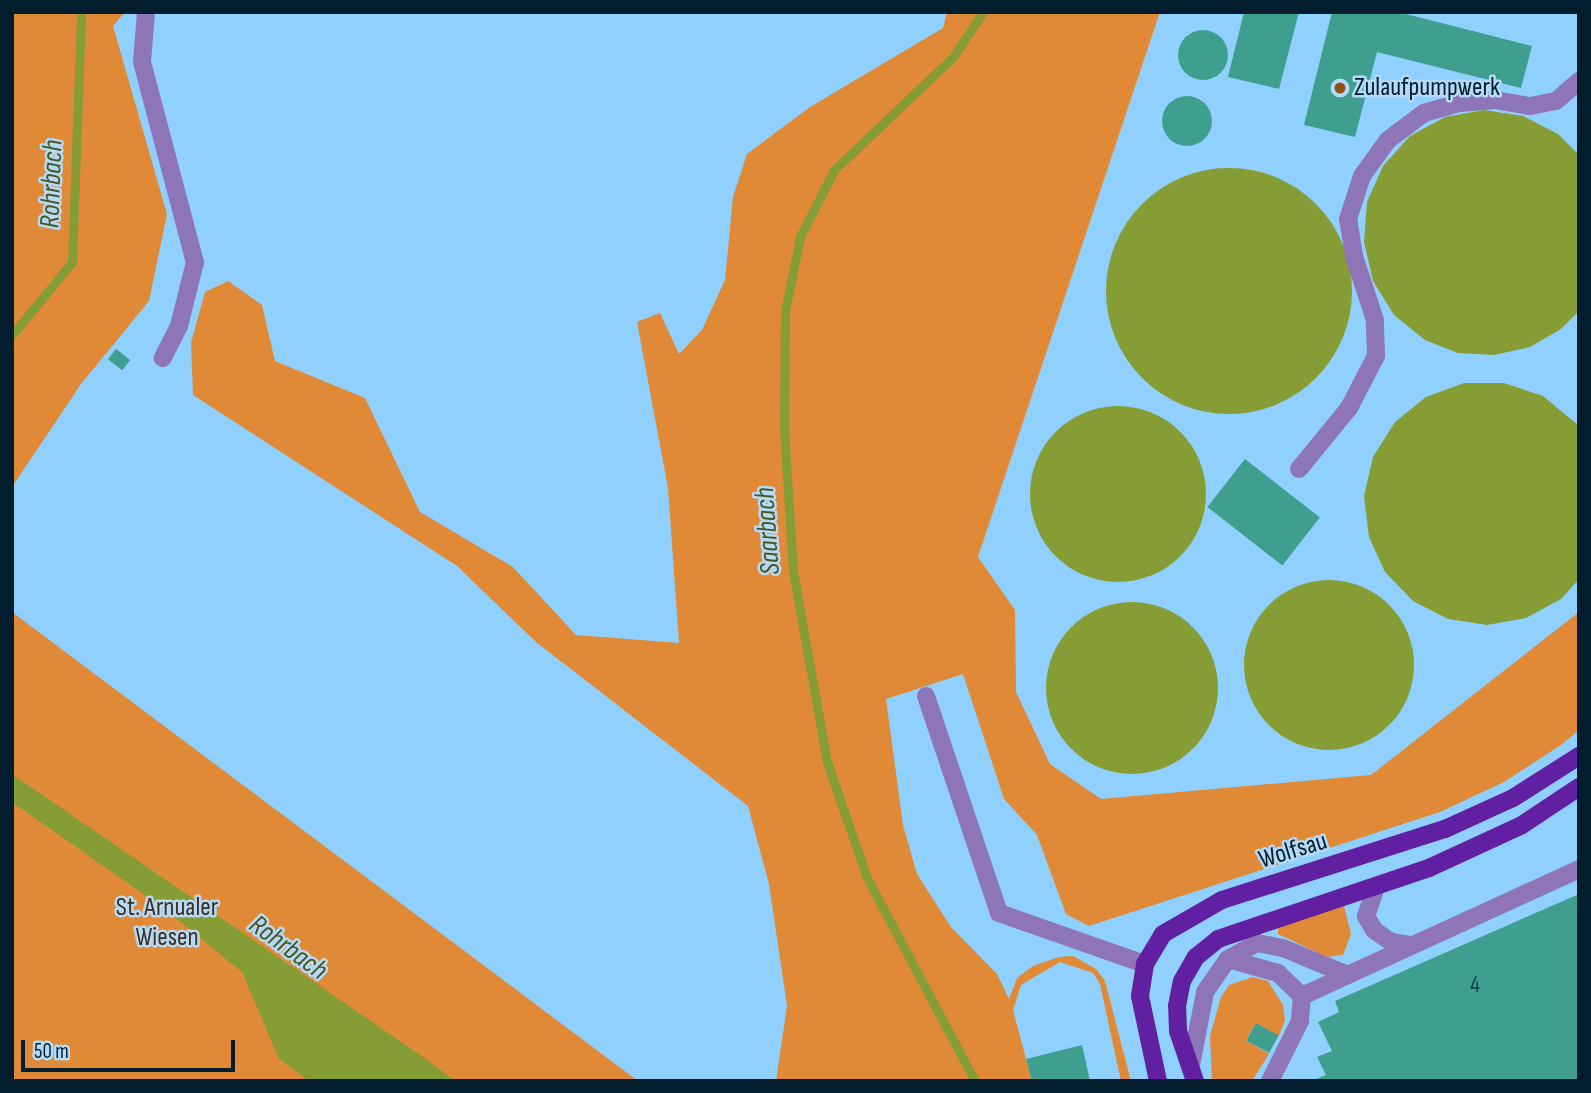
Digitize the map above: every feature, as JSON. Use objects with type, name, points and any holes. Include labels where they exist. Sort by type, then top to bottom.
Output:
[{"type":"main road","name":"Wolfsau","points":[[1158,1081],[1140,996],[1145,964],[1163,934],[1222,900],[1445,829],[1513,799],[1579,756]]},
{"type":"main road","points":[[1193,1073],[1178,1031],[1182,981],[1196,957],[1218,939],[1376,887],[1483,844],[1579,787]]},
{"type":"lane","points":[[146,12],[142,62],[195,262],[179,326],[163,358]]},
{"type":"lane","points":[[1299,469],[1349,408],[1376,356],[1375,320],[1353,256],[1348,219],[1369,167],[1388,140],[1424,113],[1460,103],[1495,100],[1530,106],[1556,101],[1579,80]]},
{"type":"lane","points":[[926,696],[999,914],[1145,964]]},
{"type":"lane","points":[[1302,996],[1579,869]]},
{"type":"lane","points":[[1376,887],[1366,916],[1374,930],[1391,942],[1411,945]]},
{"type":"lane","points":[[1193,1073],[1205,992],[1228,959],[1257,943],[1283,948],[1348,975]]},
{"type":"lane","points":[[1228,959],[1278,972],[1302,996],[1300,1021],[1270,1081]]},
{"type":"green space","points":[[12,12],[125,12],[113,26],[167,214],[149,301],[81,384],[12,487]]},
{"type":"green space","points":[[947,12],[1160,12],[978,557],[1015,610],[1016,692],[1050,764],[1101,799],[1371,775],[1579,612],[1579,730],[1504,782],[1440,812],[1089,926],[1066,914],[1037,835],[1004,799],[963,674],[886,699],[903,825],[917,874],[951,927],[997,974],[1009,999],[1017,978],[1033,966],[1059,957],[1073,956],[1096,969],[1105,981],[1131,1081],[1121,1081],[1100,984],[1093,973],[1060,962],[1021,985],[1013,1010],[1032,1081],[776,1081],[787,1006],[769,884],[748,806],[536,642],[457,566],[193,395],[191,343],[205,292],[228,281],[262,305],[275,361],[365,398],[420,512],[513,567],[576,635],[679,643],[668,488],[637,322],[660,313],[679,354],[702,330],[725,280],[733,197],[747,154],[810,107],[943,28]]},
{"type":"green space","name":"St. Arnualer Wiesen","points":[[12,612],[638,1081],[12,1081]]},
{"type":"green space","points":[[1344,906],[1351,934],[1343,955],[1327,957],[1278,934],[1278,927]]},
{"type":"green space","points":[[1253,977],[1268,981],[1283,1005],[1285,1020],[1279,1036],[1256,1023],[1246,1040],[1269,1054],[1252,1081],[1212,1081],[1210,1036],[1221,997],[1229,985]]},
{"type":"shaded area","points":[[1484,110],[1523,116],[1558,134],[1579,155],[1579,311],[1561,329],[1530,347],[1494,355],[1458,353],[1425,340],[1394,315],[1373,281],[1364,242],[1367,202],[1383,166],[1410,136],[1445,117]]},
{"type":"shaded area","points":[[1229,168],[1276,178],[1297,189],[1316,204],[1331,223],[1342,244],[1352,291],[1342,338],[1331,359],[1316,378],[1297,393],[1276,404],[1229,414],[1182,404],[1161,393],[1142,378],[1127,359],[1116,338],[1106,291],[1116,244],[1127,223],[1142,204],[1161,189],[1182,178]]},
{"type":"shaded area","points":[[1464,383],[1504,383],[1543,396],[1579,426],[1579,579],[1561,599],[1526,618],[1487,625],[1448,619],[1413,601],[1385,572],[1369,537],[1364,496],[1373,457],[1395,422],[1426,397]]},
{"type":"shaded area","points":[[1118,406],[1152,413],[1180,432],[1199,460],[1206,494],[1199,528],[1180,556],[1152,575],[1118,582],[1084,575],[1056,556],[1037,528],[1030,494],[1037,460],[1056,432],[1084,413]]},
{"type":"shaded area","points":[[1329,580],[1361,587],[1389,605],[1407,633],[1414,665],[1407,697],[1389,725],[1361,743],[1329,750],[1297,743],[1269,725],[1251,697],[1244,665],[1251,633],[1269,605],[1297,587]]},
{"type":"shaded area","points":[[1132,602],[1165,609],[1180,616],[1193,627],[1204,640],[1211,655],[1218,688],[1211,721],[1204,736],[1193,749],[1180,760],[1165,767],[1132,774],[1099,767],[1084,760],[1071,749],[1060,736],[1053,721],[1046,688],[1053,655],[1060,640],[1071,627],[1084,616],[1099,609]]},
{"type":"shaded area","points":[[12,774],[455,1081],[309,1081],[279,1059],[242,972],[166,910],[12,802]]},
{"type":"building","points":[[1244,12],[1299,12],[1279,89],[1228,77]]},
{"type":"building","points":[[1332,12],[1398,12],[1532,46],[1521,88],[1377,52],[1355,137],[1304,125]]},
{"type":"building","points":[[1203,30],[1221,37],[1228,55],[1221,73],[1203,80],[1185,73],[1178,55],[1185,37]]},
{"type":"building","points":[[1187,96],[1205,103],[1212,121],[1205,139],[1187,146],[1169,139],[1162,121],[1169,103]]},
{"type":"building","points":[[116,349],[130,360],[122,370],[108,359]]},
{"type":"building","points":[[1245,459],[1320,517],[1282,566],[1207,507]]},
{"type":"building","points":[[1579,894],[1579,1081],[1311,1081],[1326,1075],[1317,1057],[1332,1051],[1318,1022],[1339,1012],[1335,1001]]},
{"type":"building","points":[[1256,1023],[1279,1036],[1269,1053],[1246,1040]]},
{"type":"building","points":[[1082,1045],[1090,1081],[1032,1081],[1026,1059]]},
{"type":"waterway","name":"Rohrbach","points":[[12,335],[72,262],[81,12]]},
{"type":"waterway","name":"Saarbach","points":[[975,1081],[867,878],[827,762],[793,571],[784,428],[785,311],[800,237],[834,170],[953,57],[983,12]]},
{"type":"place","name":"Zulaufpumpwerk","points":[[1340,88]]}]
